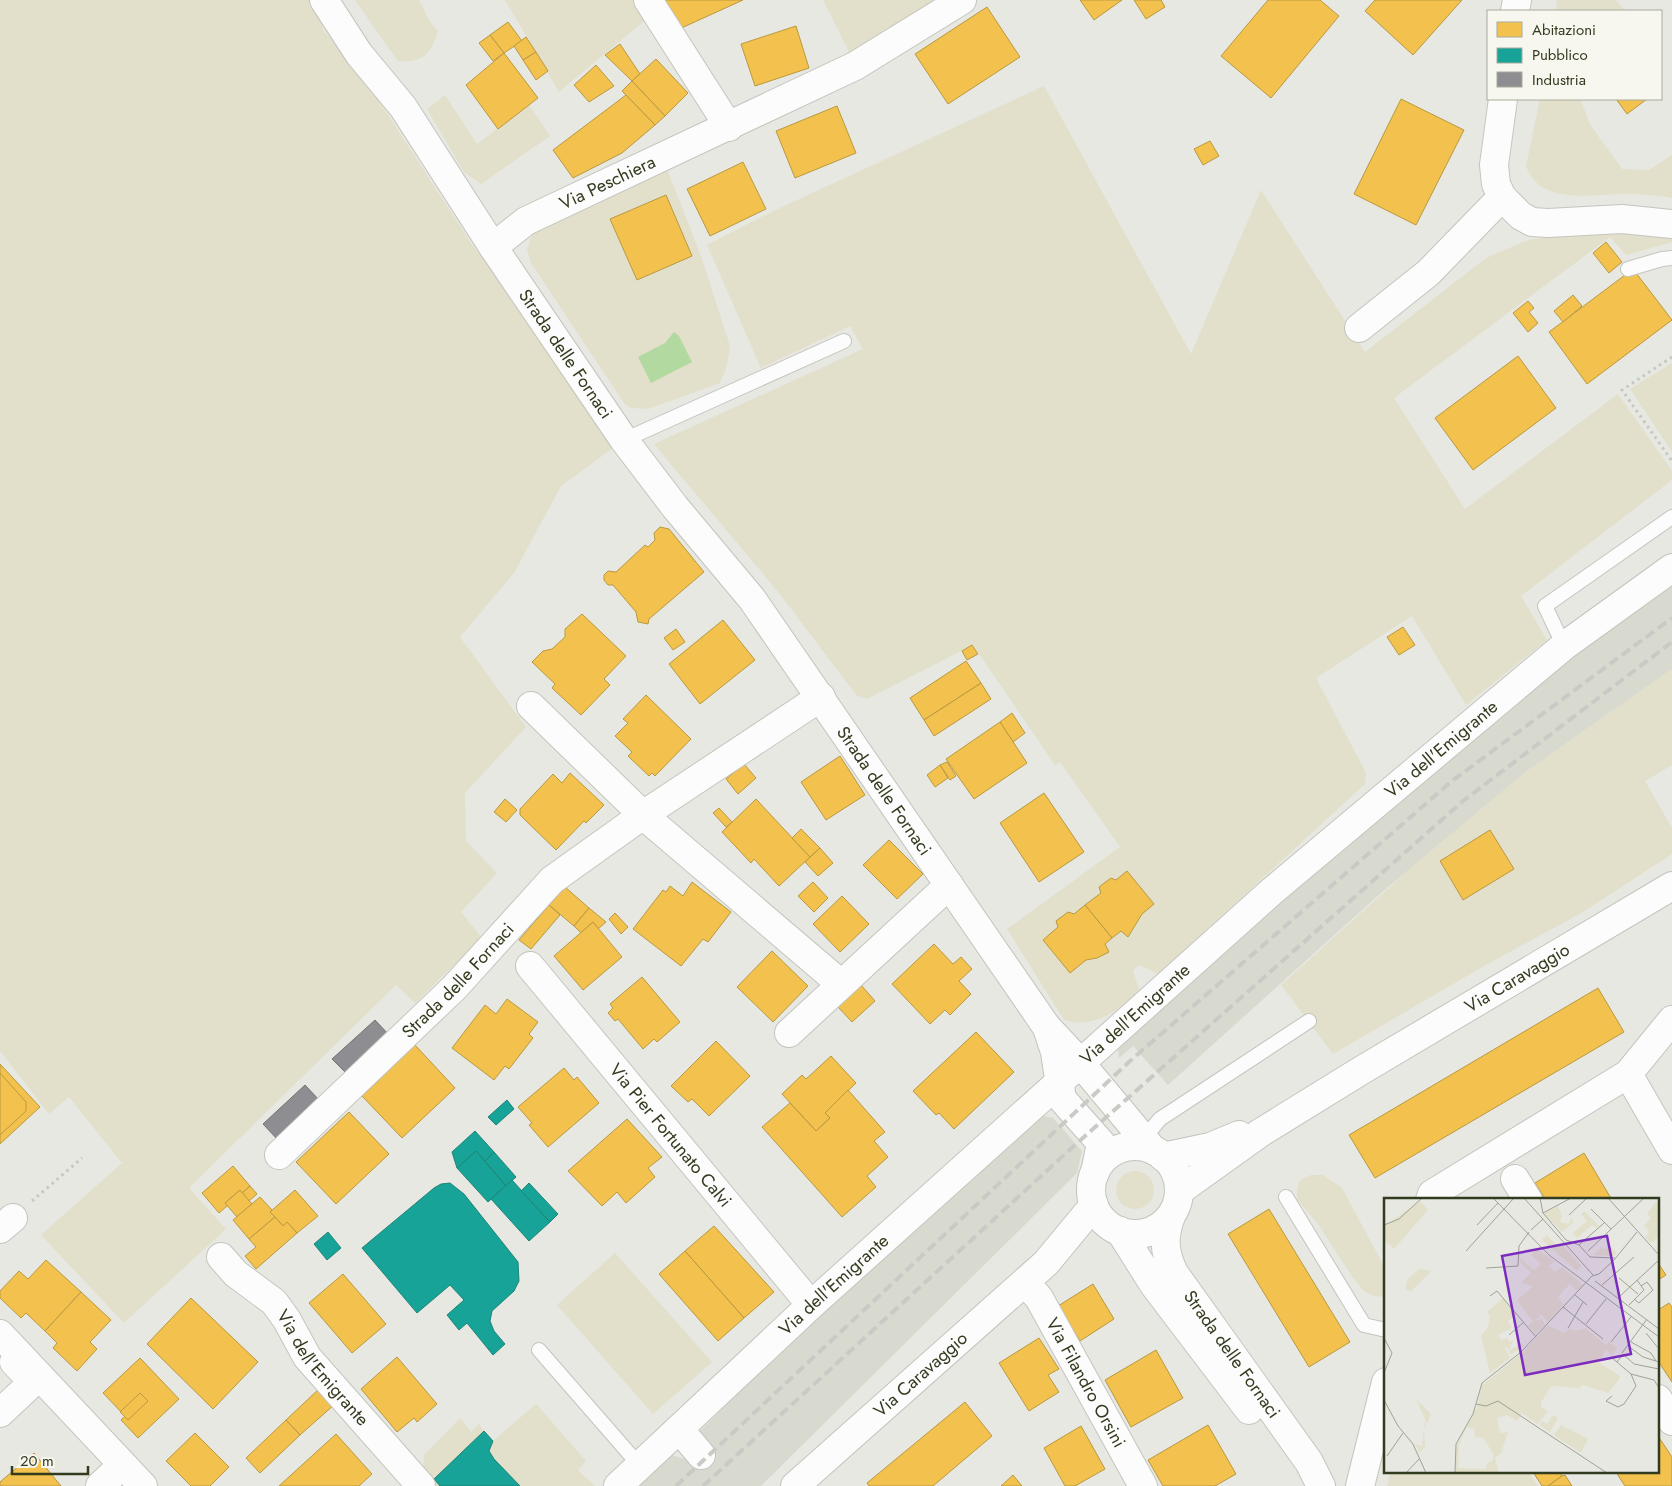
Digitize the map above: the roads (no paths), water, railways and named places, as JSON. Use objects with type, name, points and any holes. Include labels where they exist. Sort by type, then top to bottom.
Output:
[{"type":"street","name":"Strada delle Fornaci","points":[[324,0],[359,54],[403,107],[493,248],[624,440],[676,507],[752,599],[1046,1026],[1081,1063],[1153,1148]]},
{"type":"street","points":[[648,0],[729,127]]},
{"type":"street","name":"Via Peschiera","points":[[493,248],[526,221],[855,66],[962,0]]},
{"type":"street","points":[[1503,100],[1494,165],[1496,184],[1502,197],[1522,216],[1532,222],[1548,223],[1622,219],[1672,224]]},
{"type":"street","points":[[1359,328],[1428,273],[1502,197]]},
{"type":"street","name":"Via dell'Emigrante","points":[[618,1486],[811,1305],[1271,892],[1564,646],[1672,568]]},
{"type":"street","name":"Strada delle Fornaci","points":[[279,1155],[454,988],[552,880],[644,815],[821,697]]},
{"type":"street","points":[[530,706],[644,815],[841,984]]},
{"type":"street","points":[[789,1033],[949,885]]},
{"type":"street","name":"Via Caravaggio","points":[[1175,1203],[1260,1133],[1362,1070],[1672,886]]},
{"type":"street","name":"Via Pier Fortunato Calvi","points":[[530,966],[811,1305]]},
{"type":"street","points":[[1431,1198],[1432,1194],[1628,1074],[1672,1020]]},
{"type":"street","name":"Strada delle Fornaci","points":[[1046,1026],[1056,1052],[1062,1098],[1101,1143],[1095,1173]]},
{"type":"street","name":"Via Caravaggio","points":[[1153,1148],[1210,1147],[1257,1127],[1319,1090],[1362,1070]]},
{"type":"street","points":[[1628,1074],[1672,1150]]},
{"type":"street","points":[[1138,1146],[1153,1148],[1172,1166],[1175,1203],[1165,1223],[1148,1232],[1129,1234],[1117,1230],[1105,1222],[1094,1205],[1092,1194],[1095,1173],[1104,1160],[1116,1151],[1138,1146]]},
{"type":"street","name":"Strada delle Fornaci","points":[[1175,1203],[1164,1238],[1165,1248],[1174,1273],[1309,1462],[1320,1486]]},
{"type":"street","name":"Via Caravaggio","points":[[805,1483],[1046,1263],[1094,1205]]},
{"type":"street","name":"Strada delle Fornaci","points":[[1117,1230],[1154,1286],[1307,1486]]},
{"type":"street","name":"Via Caravaggio","points":[[1046,1263],[1117,1230]]},
{"type":"street","name":"Via dell'Emigrante","points":[[221,1257],[236,1274],[274,1302],[288,1320],[307,1357],[421,1486]]},
{"type":"street","name":"Via Filandro Orsini","points":[[1025,1282],[1039,1298],[1143,1486]]},
{"type":"street","points":[[0,1334],[143,1486]]},
{"type":"street","points":[[0,1347],[33,1382],[0,1413]]},
{"type":"street","points":[[1360,1486],[1384,1390]]},
{"type":"street","points":[[1660,1402],[1672,1421]]},
{"type":"street","points":[[679,1429],[701,1455]]},
{"type":"lane","points":[[1628,269],[1662,258],[1672,258]]},
{"type":"lane","points":[[624,440],[844,341]]},
{"type":"lane","points":[[1564,646],[1545,606],[1672,517]]},
{"type":"lane","points":[[1153,1148],[1160,1119],[1309,1022]]},
{"type":"lane","points":[[1286,1197],[1364,1325],[1384,1330]]},
{"type":"lane","points":[[539,1350],[640,1466]]},
{"type":"lane","points":[[33,1382],[115,1481]]},
{"type":"railway","points":[[676,1486],[1130,1061],[1452,781],[1672,618]]},
{"type":"railway","points":[[703,1486],[1076,1144],[1463,801],[1672,642]]}]
